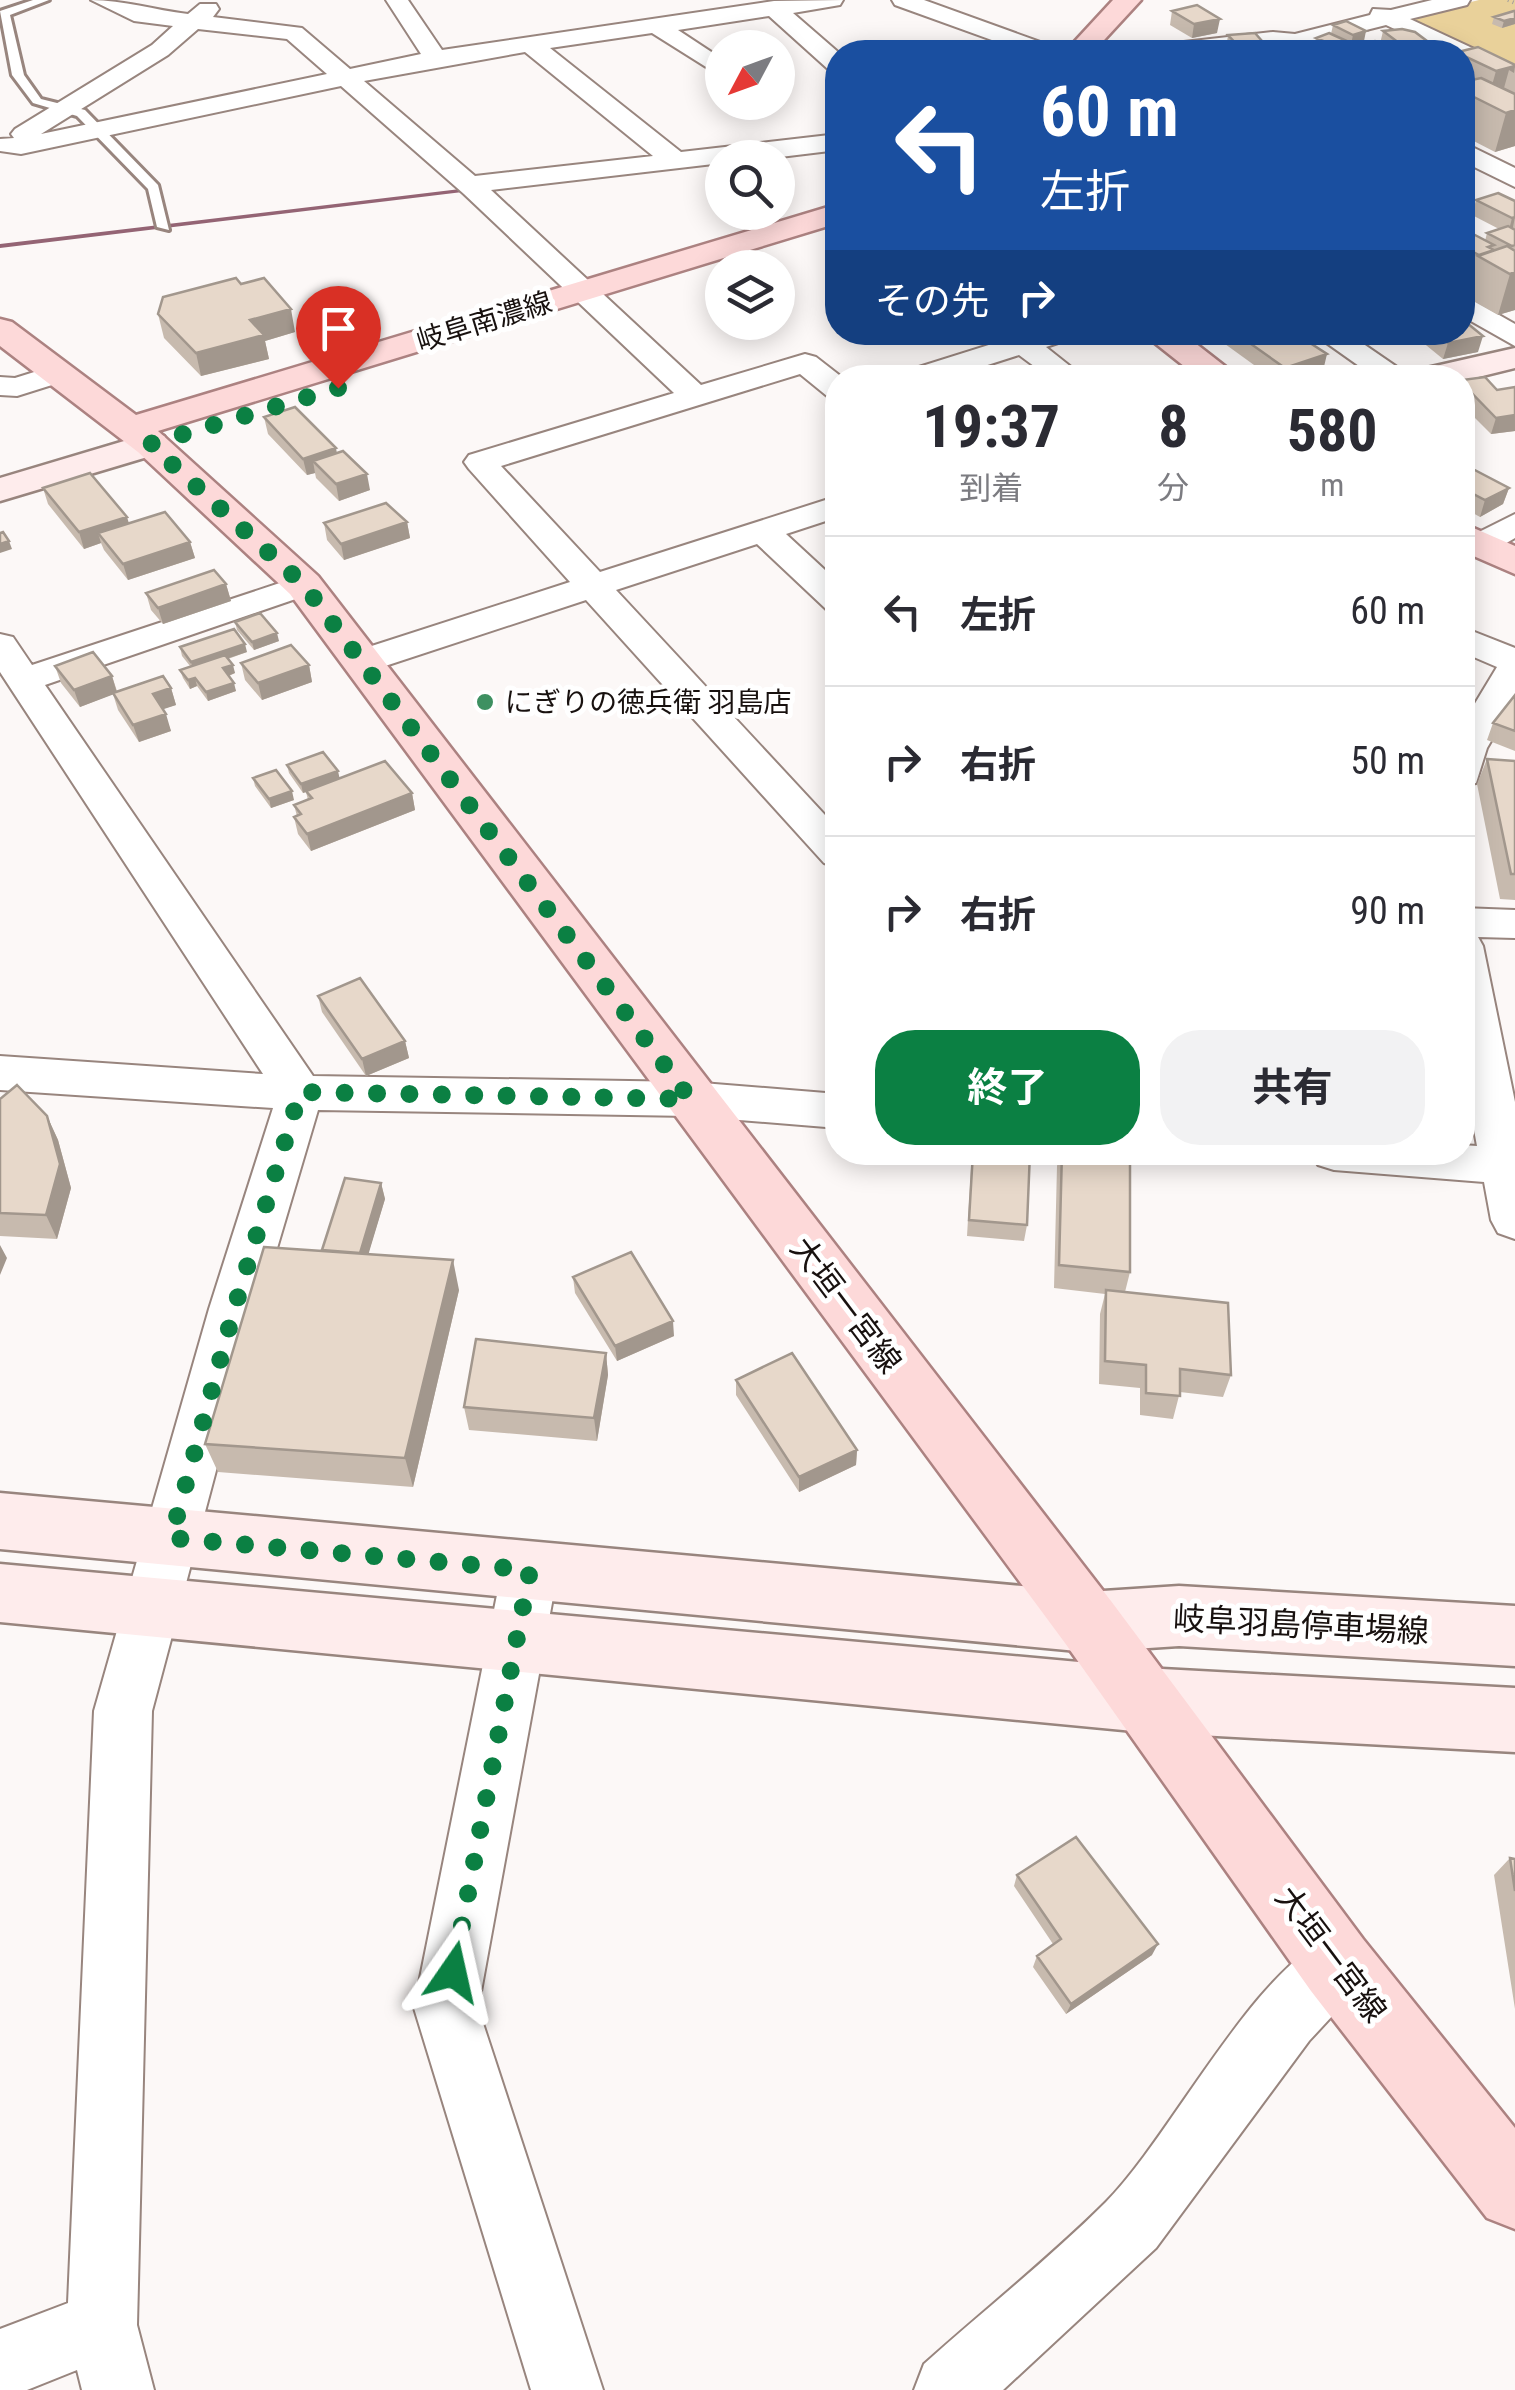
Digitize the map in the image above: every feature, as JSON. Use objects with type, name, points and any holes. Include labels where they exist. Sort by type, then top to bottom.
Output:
[{"type":"main road","points":[[1090,40],[1128,0]]},
{"type":"main road","points":[[1123,40],[1158,0]]},
{"type":"main road","name":"岐阜南濃線","points":[[140,436],[592,301],[825,218]]},
{"type":"main road","points":[[787,250],[825,237]]},
{"type":"main road","name":"岐阜南濃線","points":[[592,301],[705,275]]},
{"type":"main road","points":[[0,329],[140,436]]},
{"type":"main road","points":[[1176,345],[1205,365]]},
{"type":"main road","name":"大垣一宮線","points":[[140,436],[304,585],[1088,1622],[1337,1965],[1515,2190]]},
{"type":"main road","points":[[1475,542],[1515,562]]},
{"type":"street","points":[[102,0],[142,16],[294,33],[476,192],[694,394]]},
{"type":"street","points":[[4,147],[160,50],[216,0]]},
{"type":"street","points":[[397,0],[436,58]]},
{"type":"street","points":[[712,0],[740,14]]},
{"type":"street","points":[[4,147],[436,58],[832,0]]},
{"type":"street","points":[[903,0],[1013,40]]},
{"type":"street","points":[[1350,0],[1436,40]]},
{"type":"street","points":[[1322,40],[1459,0]]},
{"type":"street","points":[[774,8],[825,53]]},
{"type":"street","points":[[660,28],[705,58]]},
{"type":"street","points":[[530,45],[678,162]]},
{"type":"street","points":[[1475,58],[1505,72]]},
{"type":"street","points":[[1475,71],[1505,72]]},
{"type":"street","points":[[476,192],[825,144]]},
{"type":"street","points":[[1475,157],[1515,179]]},
{"type":"street","points":[[1475,300],[1515,338]]},
{"type":"street","points":[[956,365],[1020,345]]},
{"type":"street","points":[[1024,345],[1052,365]]},
{"type":"street","points":[[1346,345],[1377,365]]},
{"type":"street","points":[[1475,368],[1515,358]]},
{"type":"street","points":[[823,816],[591,587],[480,462],[805,363],[825,379]]},
{"type":"street","points":[[0,386],[17,387],[60,373]]},
{"type":"street","points":[[0,467],[140,436]]},
{"type":"street","points":[[0,490],[140,436]]},
{"type":"street","points":[[363,661],[825,510]]},
{"type":"street","points":[[1475,539],[1515,524]]},
{"type":"street","points":[[763,531],[825,590]]},
{"type":"street","points":[[11,684],[304,585]]},
{"type":"street","points":[[0,644],[11,684],[300,1092]]},
{"type":"street","points":[[1475,645],[1515,665],[1475,736]]},
{"type":"street","points":[[1475,922],[1515,924]]},
{"type":"street","points":[[1475,1007],[1509,1167],[1515,1220]]},
{"type":"street","points":[[0,1073],[300,1092],[690,1099],[825,1111]]},
{"type":"street","points":[[0,2365],[110,2357],[123,1711],[234,1310],[300,1092]]},
{"type":"street","points":[[1475,1164],[1509,1167]]},
{"type":"street","name":"岐阜羽島停車場線","points":[[0,1522],[1088,1622],[1178,1616],[1515,1636]]},
{"type":"street","points":[[530,1570],[446,2008],[567,2390]]},
{"type":"street","points":[[0,1593],[1144,1700],[1515,1720]]},
{"type":"street","points":[[950,2390],[1132,2224],[1286,2018],[1337,1965]]},
{"type":"lane","points":[[44,0],[4,13],[18,75],[37,101],[81,113],[154,188],[164,227]]},
{"type":"shaded area","points":[[1479,0],[1515,0],[1515,72],[1475,53],[1475,40],[1447,40],[1403,19]]},
{"type":"building","points":[[1197,5],[1220,19],[1194,24],[1172,11]]},
{"type":"building","points":[[1514,11],[1515,18],[1504,21],[1494,17]]},
{"type":"building","points":[[1346,21],[1366,31],[1353,35],[1333,25]]},
{"type":"building","points":[[1402,29],[1426,40],[1395,40],[1383,31]]},
{"type":"building","points":[[1255,33],[1261,40],[1233,40],[1228,35]]},
{"type":"building","points":[[1329,33],[1345,40],[1321,40],[1316,38]]},
{"type":"building","points":[[1475,48],[1515,66],[1496,71],[1475,61]]},
{"type":"building","points":[[1481,78],[1515,94],[1515,110],[1506,113],[1475,98],[1475,79]]},
{"type":"building","points":[[1498,193],[1515,201],[1515,217],[1476,200]]},
{"type":"building","points":[[1508,226],[1515,230],[1515,245],[1487,233]]},
{"type":"building","points":[[1475,235],[1494,245],[1488,247],[1494,250],[1475,253]]},
{"type":"building","points":[[1507,246],[1515,251],[1515,272],[1510,274],[1478,256]]},
{"type":"building","points":[[236,278],[241,284],[264,278],[291,309],[250,320],[264,335],[196,353],[158,314],[163,297]]},
{"type":"building","points":[[1252,345],[1313,345],[1327,354],[1294,365],[1281,365]]},
{"type":"building","points":[[1485,377],[1497,390],[1515,387],[1515,415],[1496,418],[1475,396],[1475,378]]},
{"type":"building","points":[[295,407],[336,448],[303,459],[264,417]]},
{"type":"building","points":[[343,451],[367,474],[336,484],[313,461]]},
{"type":"building","points":[[1475,470],[1509,488],[1485,500],[1475,495]]},
{"type":"building","points":[[90,473],[127,517],[79,532],[43,488]]},
{"type":"building","points":[[386,503],[407,522],[341,544],[324,523]]},
{"type":"building","points":[[165,512],[190,542],[123,564],[98,533]]},
{"type":"building","points":[[0,533],[9,541],[0,544]]},
{"type":"building","points":[[214,570],[226,584],[158,608],[146,593]]},
{"type":"building","points":[[260,613],[277,633],[252,642],[235,622]]},
{"type":"building","points":[[234,629],[245,644],[191,662],[180,647]]},
{"type":"building","points":[[291,645],[309,665],[258,683],[241,663]]},
{"type":"building","points":[[93,652],[112,676],[74,690],[55,666]]},
{"type":"building","points":[[225,655],[233,665],[223,668],[234,683],[206,692],[195,678],[188,680],[180,670]]},
{"type":"building","points":[[163,676],[171,688],[153,694],[166,714],[133,725],[113,693]]},
{"type":"building","points":[[1515,695],[1515,731],[1493,723]]},
{"type":"building","points":[[323,752],[338,771],[301,784],[287,765]]},
{"type":"building","points":[[1487,759],[1515,761],[1515,874],[1511,874]]},
{"type":"building","points":[[385,761],[412,793],[307,834],[294,817],[301,814],[294,805],[312,798],[306,791]]},
{"type":"building","points":[[276,770],[292,791],[269,799],[253,778]]},
{"type":"building","points":[[360,978],[405,1041],[362,1059],[318,996]]},
{"type":"building","points":[[17,1085],[47,1116],[60,1164],[46,1215],[0,1213],[0,1099]]},
{"type":"building","points":[[972,1165],[1029,1165],[1027,1225],[969,1220]]},
{"type":"building","points":[[1062,1165],[1130,1165],[1130,1272],[1059,1265]]},
{"type":"building","points":[[345,1178],[381,1183],[360,1253],[322,1250]]},
{"type":"building","points":[[264,1247],[453,1260],[405,1458],[205,1444]]},
{"type":"building","points":[[631,1252],[673,1321],[615,1346],[573,1277]]},
{"type":"building","points":[[1106,1290],[1228,1303],[1231,1375],[1180,1369],[1180,1396],[1146,1393],[1146,1365],[1105,1361]]},
{"type":"building","points":[[476,1339],[606,1353],[594,1418],[464,1407]]},
{"type":"building","points":[[792,1353],[857,1450],[799,1477],[736,1380]]},
{"type":"building","points":[[1076,1837],[1158,1944],[1071,2004],[1037,1956],[1061,1939],[1017,1875]]},
{"type":"building","points":[[1510,1858],[1515,1859],[1515,1891]]},
{"type":"waterway","points":[[0,246],[477,189]]},
{"type":"place","name":"にぎりの徳兵衛 羽島店","points":[[485,702]]},
{"type":"route","points":[[338,388],[150,444],[304,585],[690,1099],[300,1092],[171,1538],[530,1570],[453,1972]]}]
